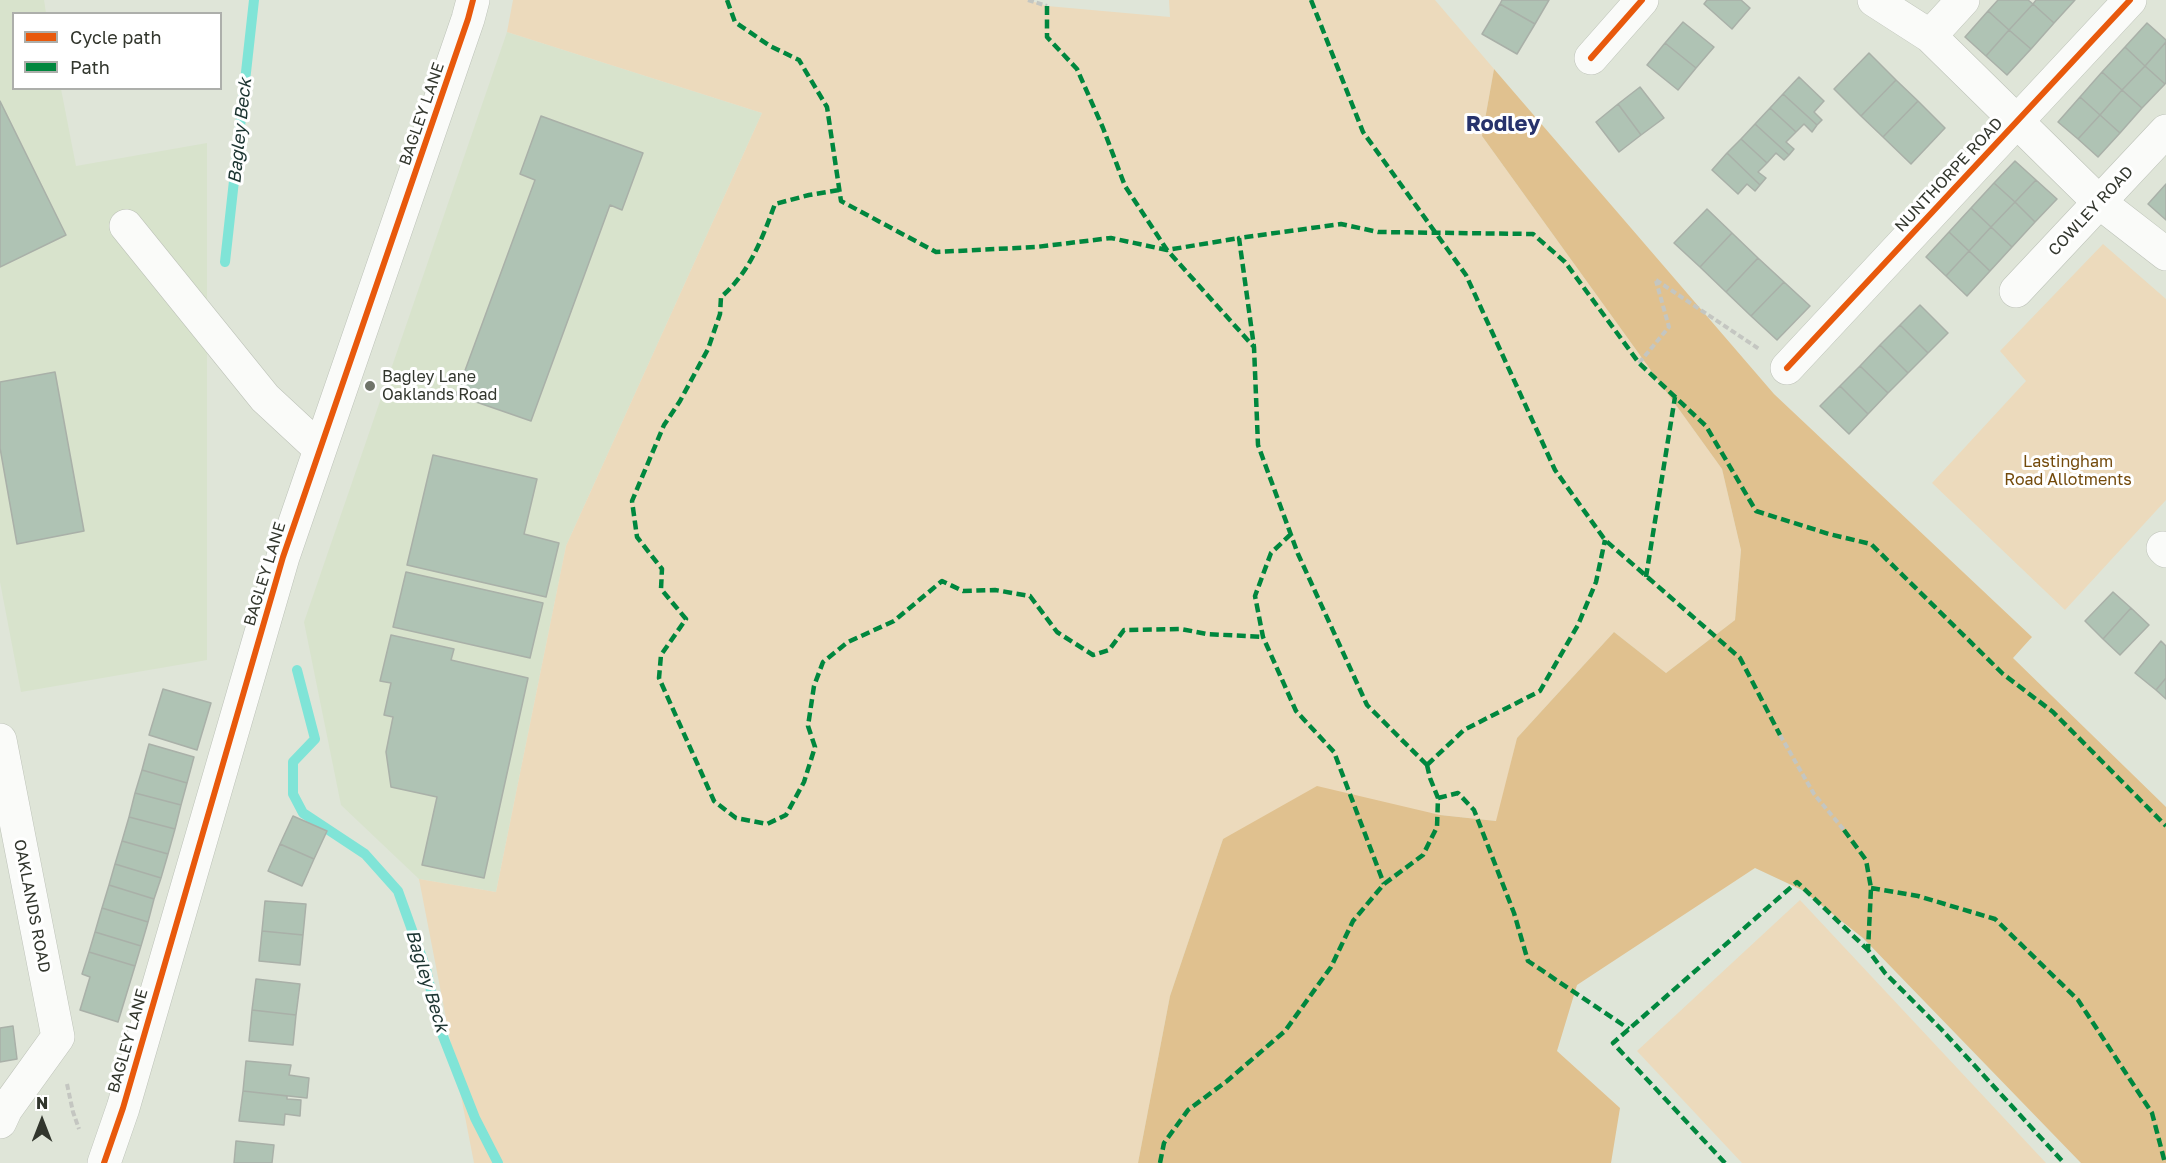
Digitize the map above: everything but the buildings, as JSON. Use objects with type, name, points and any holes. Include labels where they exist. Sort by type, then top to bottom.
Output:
[{"type":"street","name":"BAGLEY LANE","points":[[104,1163],[123,1108],[280,568],[473,0]]},
{"type":"street","points":[[1591,58],[1642,0]]},
{"type":"street","points":[[1874,0],[1929,36],[2099,202],[2166,254]]},
{"type":"street","points":[[1929,36],[1963,0]]},
{"type":"street","name":"NUNTHORPE ROAD","points":[[1787,368],[2130,0]]},
{"type":"street","name":"COWLEY ROAD","points":[[2016,291],[2166,132]]},
{"type":"street","points":[[126,226],[265,398],[320,449]]},
{"type":"street","name":"OAKLANDS ROAD","points":[[2,750],[58,1037]]},
{"type":"street","points":[[0,1122],[6,1109],[58,1037]]},
{"type":"path","points":[[1028,0],[1047,6]]},
{"type":"path","points":[[1639,363],[1669,327],[1656,280],[1787,368]]},
{"type":"path","points":[[1780,735],[1814,794],[1844,830]]},
{"type":"path","points":[[58,1037],[73,1112],[80,1132]]},
{"type":"shaded area","points":[[0,0],[44,0],[46,12],[12,12],[12,90],[61,90],[76,166],[207,143],[207,660],[21,692],[0,582]]},
{"type":"shaded area","points":[[507,32],[762,113],[566,546],[496,892],[419,879],[341,805],[304,622]]},
{"type":"shaded area","points":[[1494,69],[1774,394],[2032,637],[2013,658],[2166,807],[2166,1163],[2081,1163],[1863,938],[1802,890],[1755,868],[1577,985],[1557,1051],[1620,1108],[1611,1163],[1138,1163],[1170,996],[1223,839],[1317,786],[1440,815],[1496,821],[1517,738],[1614,632],[1666,673],[1735,620],[1741,550],[1722,469],[1482,136]]},
{"type":"green space","points":[[513,0],[1028,0],[1047,6],[1170,17],[1169,0],[1435,0],[1494,69],[1482,136],[1722,469],[1741,550],[1735,620],[1666,673],[1614,632],[1517,738],[1497,821],[1440,815],[1223,839],[1170,996],[1138,1163],[474,1163],[419,879],[496,892],[566,546],[762,113],[507,32]]},
{"type":"green space","name":"Lastingham Road Allotments","points":[[2103,244],[2166,299],[2166,500],[2065,610],[1932,483],[2026,381],[2000,351]]},
{"type":"green space","points":[[1800,900],[2046,1163],[1742,1163],[1637,1051]]},
{"type":"waterway","name":"Bagley Beck","points":[[225,262],[254,0]]},
{"type":"waterway","name":"Bagley Beck","points":[[297,670],[315,739],[293,762],[293,794],[303,813],[365,854],[398,891],[426,969],[439,1026],[475,1118],[498,1163]]},
{"type":"marked path","points":[[727,0],[735,22],[770,46],[799,60],[827,107],[841,201],[936,252],[1036,247],[1111,238],[1167,250],[1254,347]]},
{"type":"marked path","points":[[1311,0],[1363,132],[1466,275],[1555,470],[1605,540],[1740,658],[1780,735]]},
{"type":"marked path","points":[[1047,6],[1047,37],[1077,69],[1125,186],[1167,250],[1239,238]]},
{"type":"marked path","points":[[839,190],[775,204],[760,242],[747,266],[721,297],[720,314],[708,349],[680,401],[664,425],[632,501],[637,537],[662,569],[661,589],[686,619],[661,655],[659,678],[714,801],[736,818],[767,824],[786,815],[804,782],[815,747],[808,726],[814,686],[823,662],[848,642],[894,621],[942,581],[963,591],[995,590],[1030,596],[1057,632],[1093,655],[1109,650],[1124,630],[1181,629],[1207,634],[1263,637]]},
{"type":"marked path","points":[[1427,765],[1367,705],[1298,554],[1258,445],[1254,347],[1239,238],[1341,224],[1378,232],[1533,234],[1565,262],[1639,363],[1706,426],[1756,511],[1829,534],[1871,544],[2003,674],[2053,712],[2166,826]]},
{"type":"marked path","points":[[1646,577],[1675,397]]},
{"type":"marked path","points":[[1291,534],[1271,553],[1255,596],[1263,637],[1296,711],[1334,752],[1384,884]]},
{"type":"marked path","points":[[1427,765],[1464,730],[1540,691],[1578,625],[1596,582],[1605,540]]},
{"type":"marked path","points":[[1160,1163],[1164,1143],[1188,1110],[1227,1081],[1285,1031],[1331,967],[1353,921],[1384,884],[1423,855],[1437,827],[1438,798],[1427,765]]},
{"type":"marked path","points":[[1438,798],[1458,793],[1474,810],[1514,913],[1528,961],[1629,1029]]},
{"type":"marked path","points":[[1844,830],[1866,860],[1871,888],[1868,950],[1885,973],[1941,1029],[2064,1163]]},
{"type":"marked path","points":[[1725,1163],[1613,1043],[1797,882],[1868,950]]},
{"type":"marked path","points":[[1871,888],[1918,896],[1995,919],[2078,1000],[2152,1113],[2165,1163]]},
{"type":"cycle path","points":[[104,1163],[123,1108],[283,557],[473,0]]},
{"type":"cycle path","points":[[1591,58],[1642,0]]},
{"type":"cycle path","points":[[1787,368],[2130,0]]},
{"type":"place","name":"Bagley Lane Oaklands Road","points":[[370,386]]},
{"type":"district","name":"Rodley","points":[[1503,124]]}]
